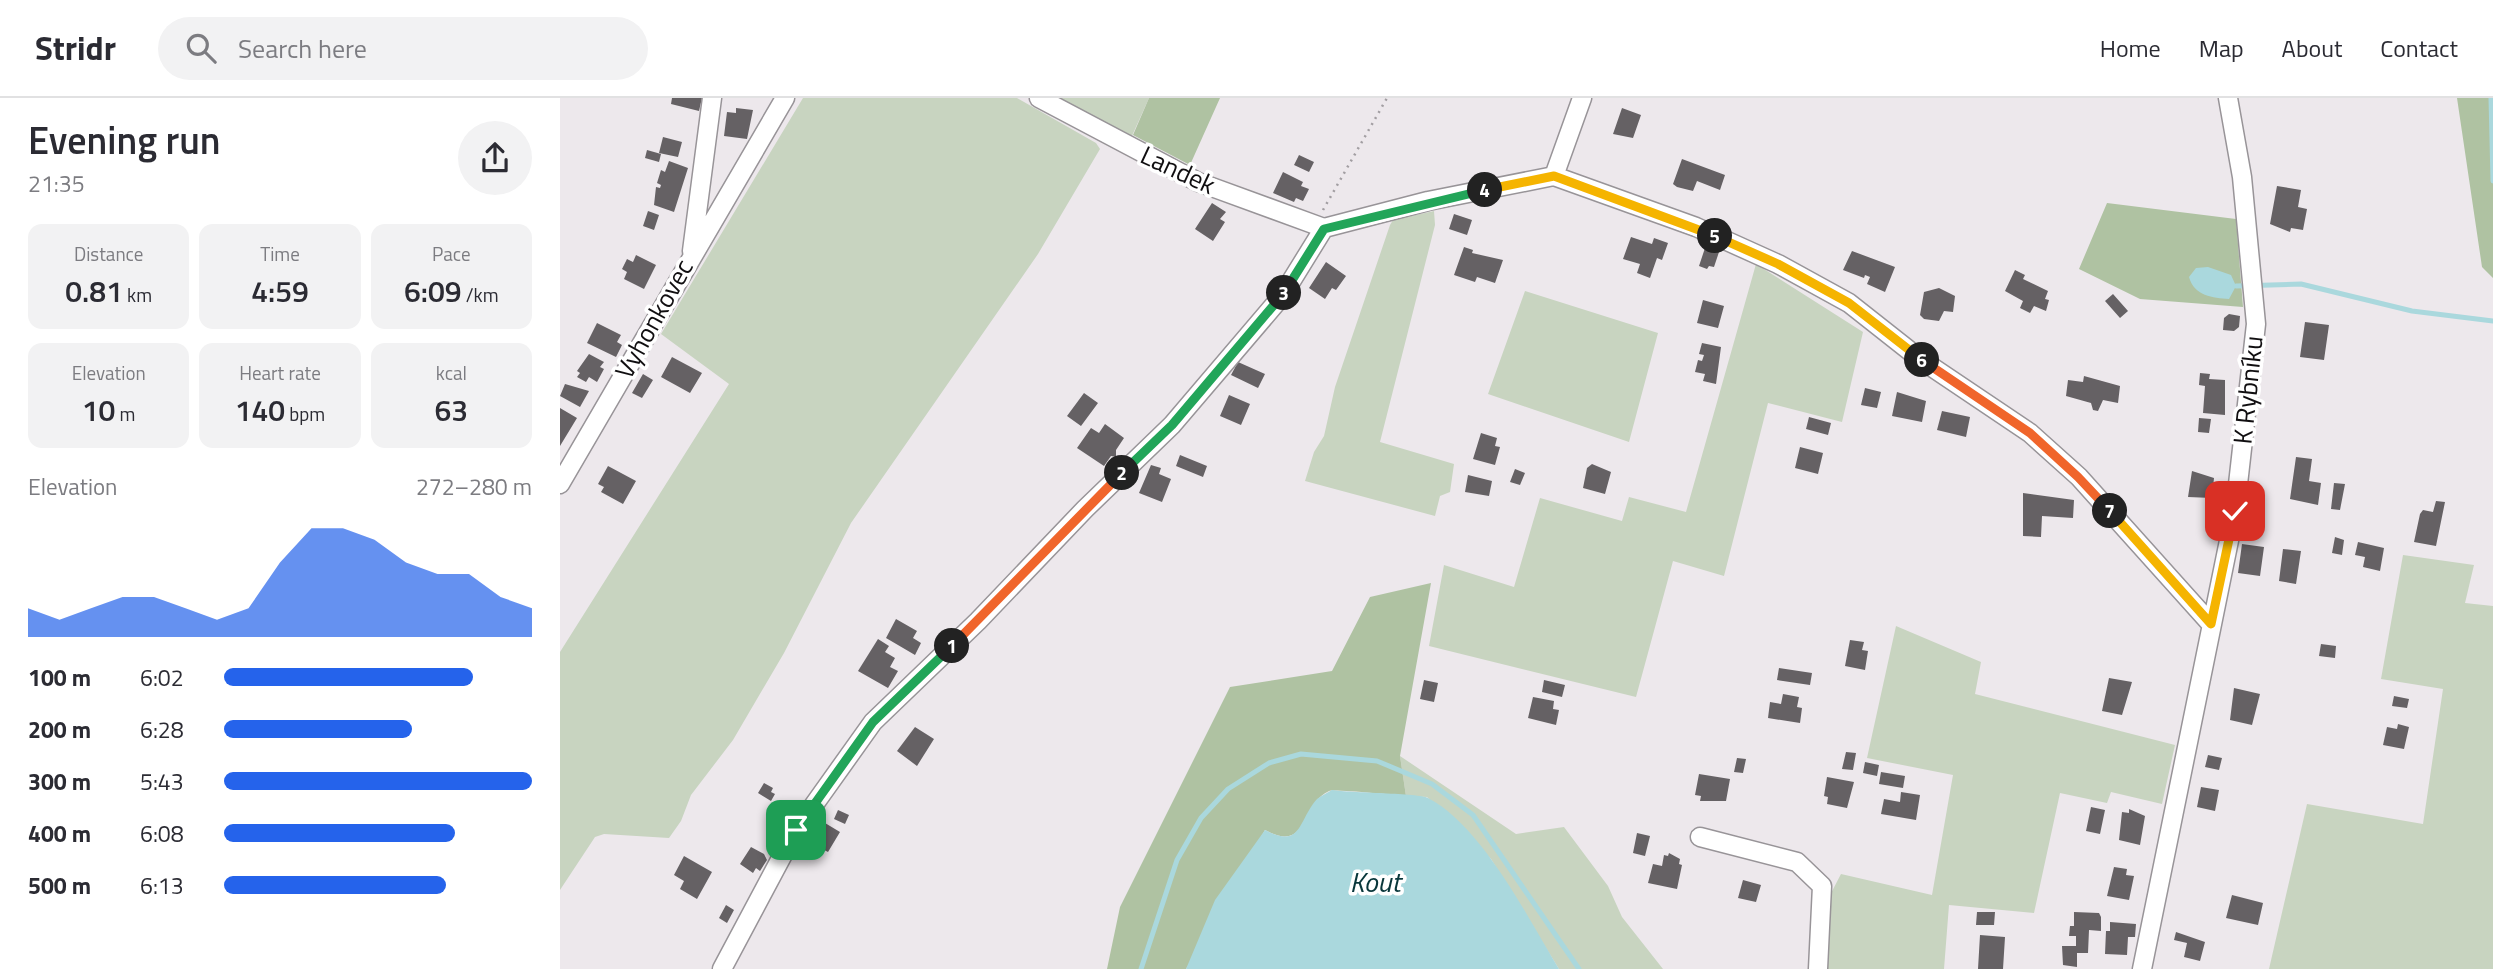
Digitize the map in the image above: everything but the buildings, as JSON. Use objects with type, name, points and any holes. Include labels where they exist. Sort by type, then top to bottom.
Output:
[{"type":"street","name":"Vyhonkovec","points":[[560,484],[691,261],[712,98]]},
{"type":"street","points":[[691,261],[785,98]]},
{"type":"street","name":"Landek","points":[[1039,98],[1198,182],[1319,227]]},
{"type":"street","points":[[1554,176],[1582,98]]},
{"type":"street","name":"K Rybníku","points":[[2143,969],[2235,511],[2256,324],[2242,177],[2228,98]]},
{"type":"street","points":[[722,969],[796,830],[873,722],[978,621],[1085,509],[1172,425],[1282,296],[1319,227],[1428,201],[1554,176],[1708,233],[1778,264],[1849,303],[1920,359],[2030,433],[2078,477],[2211,624]]},
{"type":"street","points":[[1700,837],[1797,862],[1822,886],[1818,969]]},
{"type":"path","points":[[1319,227],[1387,98]]},
{"type":"green space","points":[[803,98],[1017,98],[1096,143],[1100,149],[1038,254],[851,523],[784,653],[733,740],[691,795],[681,821],[669,838],[604,834],[595,837],[560,890],[560,652],[729,384],[661,334]]},
{"type":"green space","points":[[1049,98],[1149,98],[1131,138]]},
{"type":"green space","points":[[1149,98],[1220,98],[1190,165],[1133,135]]},
{"type":"green space","points":[[2457,98],[2493,98],[2493,278],[2482,267]]},
{"type":"green space","points":[[2107,203],[2236,219],[2243,307],[2140,299],[2079,269]]},
{"type":"green space","points":[[1434,211],[1435,225],[1380,442],[1454,464],[1450,492],[1440,496],[1435,516],[1305,481],[1314,452],[1324,436],[1335,387],[1390,225],[1393,220]]},
{"type":"green space","points":[[1756,264],[1863,332],[1842,422],[1768,403],[1724,576],[1673,561],[1636,697],[1429,646],[1444,565],[1514,587],[1540,498],[1622,521],[1629,497],[1686,512]]},
{"type":"green space","points":[[1525,291],[1658,333],[1629,442],[1488,394]]},
{"type":"green space","points":[[2403,555],[2474,565],[2465,603],[2493,606],[2493,969],[2269,969],[2307,804],[2423,824],[2443,689],[2381,679]]},
{"type":"green space","points":[[1431,583],[1400,756],[1406,796],[1329,791],[1320,797],[1297,832],[1289,836],[1279,836],[1265,830],[1186,969],[1107,969],[1120,907],[1230,687],[1332,671],[1370,597]]},
{"type":"green space","points":[[1896,626],[1981,662],[1975,694],[2175,745],[2162,804],[2111,792],[2107,803],[2060,793],[2034,913],[1949,905],[1944,969],[1822,969],[1829,897],[1841,874],[1932,895],[1953,775],[1867,758]]},
{"type":"green space","points":[[1400,756],[1516,834],[1564,827],[1608,886],[1622,917],[1663,969],[1559,969],[1491,859],[1427,797],[1406,796]]},
{"type":"water","points":[[2208,267],[2231,275],[2236,286],[2229,299],[2205,295],[2191,283],[2189,277],[2196,268]]},
{"type":"water","name":"Kout","points":[[1332,790],[1422,796],[1448,811],[1467,829],[1502,875],[1559,969],[1186,969],[1215,900],[1265,830],[1286,837],[1293,835],[1317,799]]},
{"type":"waterway","points":[[2491,98],[2493,181]]},
{"type":"waterway","points":[[2236,286],[2301,284],[2412,311],[2493,321]]},
{"type":"waterway","points":[[1141,969],[1177,860],[1201,818],[1228,789],[1269,763],[1301,754],[1377,761],[1432,784],[1473,815],[1579,969]]},
{"type":"route","points":[[796,830],[873,722],[978,621],[1085,509],[1172,425],[1282,296],[1324,229],[1428,201],[1554,176],[1696,228],[1778,264],[1849,303],[1920,359],[2030,433],[2078,477],[2211,624],[2235,511]]}]
